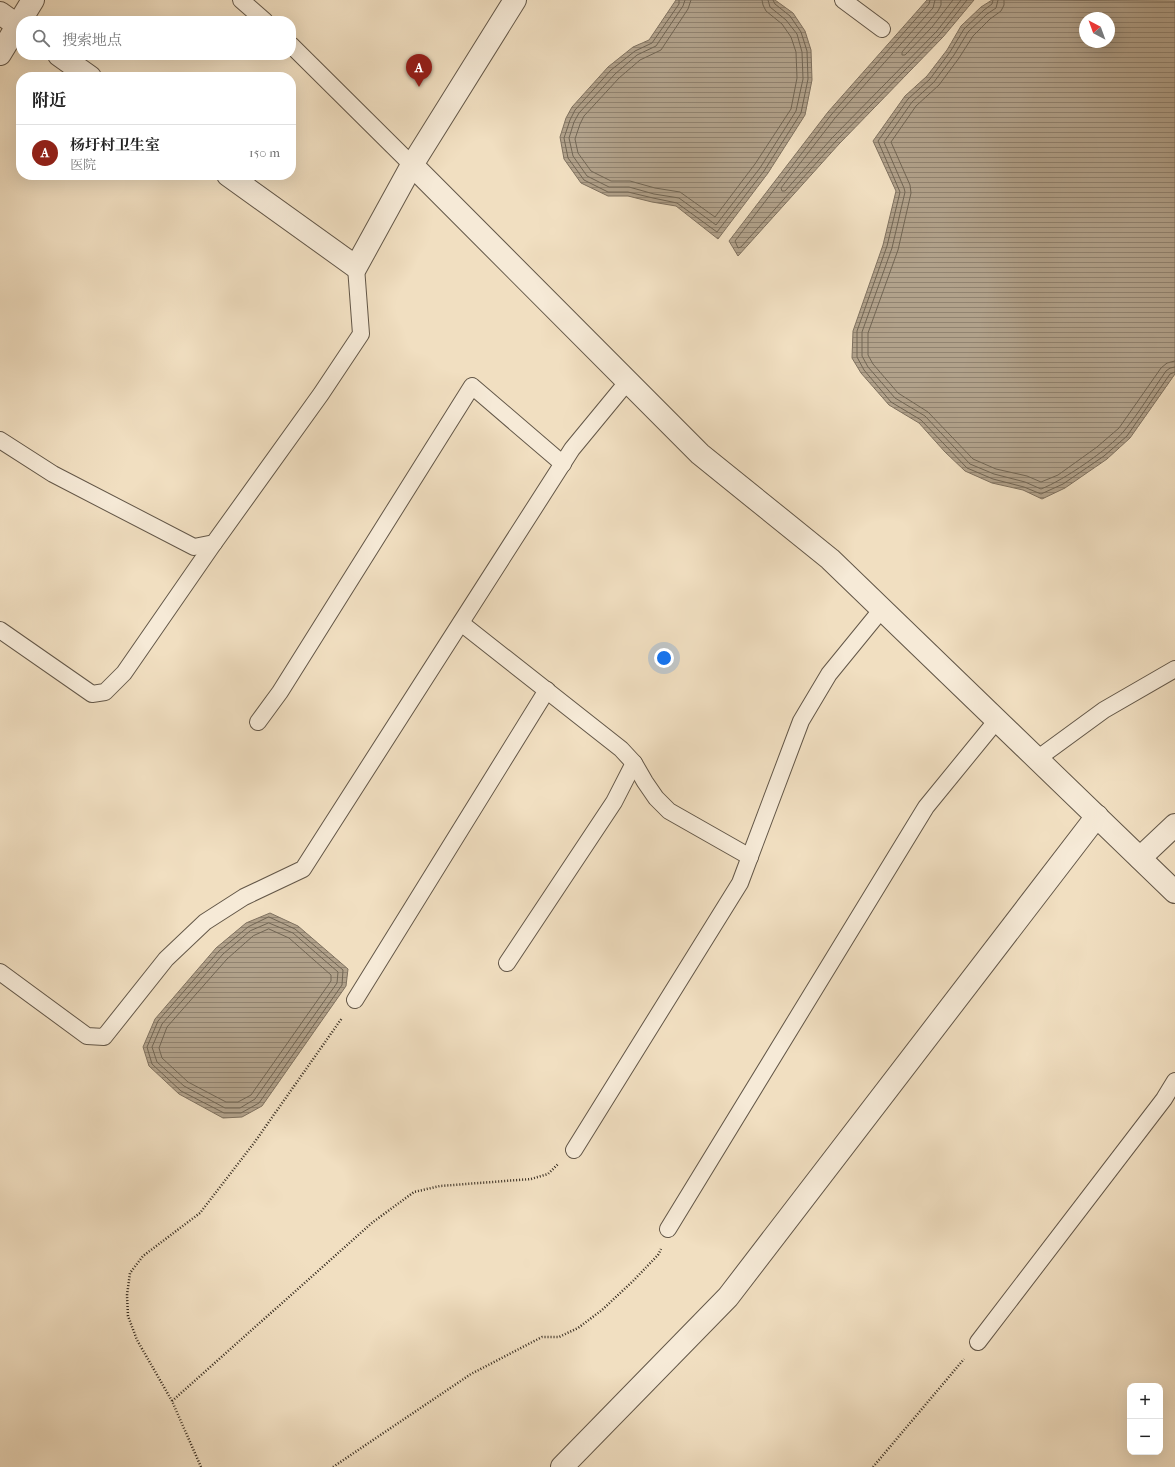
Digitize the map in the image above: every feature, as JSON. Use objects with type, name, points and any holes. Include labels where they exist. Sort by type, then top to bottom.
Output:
[{"type":"street","points":[[25,16],[33,0]]},
{"type":"street","points":[[235,180],[356,267],[412,165],[515,0]]},
{"type":"street","points":[[0,13],[16,24]]},
{"type":"street","points":[[0,54],[16,32]]},
{"type":"street","points":[[66,60],[83,72]]},
{"type":"street","points":[[412,165],[700,454],[830,559],[1175,892]]},
{"type":"street","points":[[562,1467],[728,1297],[1097,816]]},
{"type":"street","points":[[1140,858],[1175,825]]},
{"type":"lane","points":[[241,0],[259,16]]},
{"type":"lane","points":[[843,0],[882,29]]},
{"type":"lane","points":[[296,50],[412,165]]},
{"type":"lane","points":[[0,630],[92,694],[106,692],[124,673],[214,543],[321,394],[361,334],[356,267]]},
{"type":"lane","points":[[0,972],[87,1036],[104,1037],[166,959],[205,922],[244,897],[304,869],[572,449],[628,381]]},
{"type":"lane","points":[[258,722],[280,692],[472,386],[563,464]]},
{"type":"lane","points":[[0,440],[53,474],[194,547],[214,543]]},
{"type":"lane","points":[[574,1150],[740,883],[801,721],[829,674],[882,609]]},
{"type":"lane","points":[[461,623],[621,749],[634,763],[656,798],[669,811],[750,857]]},
{"type":"lane","points":[[1037,759],[1104,710],[1175,669]]},
{"type":"lane","points":[[355,1000],[546,690]]},
{"type":"lane","points":[[668,1229],[926,807],[997,720]]},
{"type":"lane","points":[[507,963],[614,802],[634,763]]},
{"type":"lane","points":[[978,1342],[1164,1099],[1175,1081]]},
{"type":"path","points":[[201,1467],[172,1401],[137,1340],[128,1316],[127,1295],[130,1273],[143,1256],[200,1213],[254,1143],[355,1000]]},
{"type":"path","points":[[172,1401],[374,1222],[414,1192],[440,1186],[531,1179],[548,1174],[574,1150]]},
{"type":"path","points":[[334,1467],[471,1374],[542,1337],[559,1337],[578,1328],[602,1310],[658,1255],[668,1229]]},
{"type":"path","points":[[873,1467],[978,1342]]},
{"type":"water","points":[[676,0],[775,0],[793,13],[805,31],[811,50],[812,80],[805,115],[768,173],[718,239],[676,206],[628,196],[608,196],[581,183],[564,159],[560,137],[566,118],[572,107],[608,67],[633,47],[649,40]]},
{"type":"water","points":[[927,0],[974,0],[943,37],[839,144],[738,256],[729,241],[828,112]]},
{"type":"water","points":[[992,0],[1175,1],[1175,374],[1130,438],[1107,459],[1065,488],[1042,499],[1023,490],[992,483],[965,471],[945,452],[919,423],[889,405],[861,373],[852,358],[853,331],[883,245],[896,191],[873,141],[905,96],[927,76],[947,50],[961,26],[981,7]]},
{"type":"water","points":[[270,913],[298,926],[348,969],[346,986],[262,1106],[242,1117],[223,1118],[179,1094],[149,1066],[143,1047],[155,1019],[216,948],[246,923]]},
{"type":"place","name":"杨圩村卫生室","points":[[419,87]]}]
